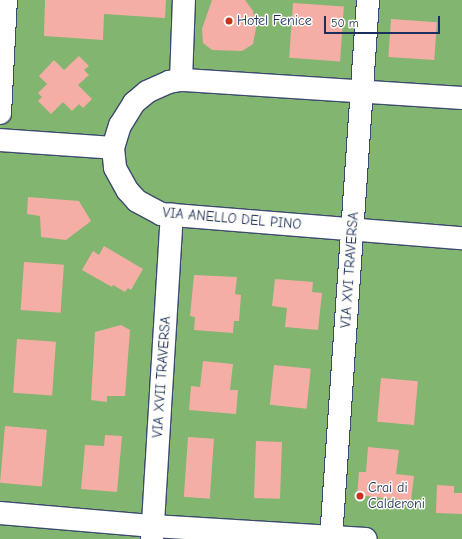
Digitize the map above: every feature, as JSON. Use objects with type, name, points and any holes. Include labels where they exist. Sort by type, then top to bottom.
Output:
[{"type":"street","points":[[0,113],[6,0]]},
{"type":"street","points":[[181,80],[184,0]]},
{"type":"street","name":"VIA XVI TRAVERSA","points":[[331,538],[368,0]]},
{"type":"street","name":"VIA ANELLO DEL PINO","points":[[462,98],[181,80],[159,86],[134,103],[120,125],[113,148],[116,168],[137,201],[161,214],[462,238]]},
{"type":"street","points":[[0,140],[113,148]]},
{"type":"street","name":"VIA XVII TRAVERSA","points":[[153,533],[172,216]]},
{"type":"street","points":[[0,513],[153,533],[366,539]]},
{"type":"green space","points":[[0,0],[462,0],[462,539],[0,539]]},
{"type":"building","points":[[45,0],[166,0],[165,18],[104,14],[103,40],[44,36]]},
{"type":"building","name":"Hotel Fenice","points":[[212,0],[245,0],[253,11],[256,28],[253,44],[242,51],[212,50],[203,43],[202,29]]},
{"type":"building","points":[[293,3],[344,7],[340,61],[289,58]]},
{"type":"building","points":[[391,19],[437,22],[434,60],[388,57]]},
{"type":"building","points":[[79,56],[89,66],[84,70],[89,75],[78,85],[92,99],[83,108],[79,104],[72,111],[63,102],[51,114],[38,101],[42,97],[38,93],[47,84],[39,76],[54,60],[64,70]]},
{"type":"building","points":[[28,197],[79,201],[91,221],[66,240],[41,237],[40,216],[27,214]]},
{"type":"building","points":[[104,246],[143,269],[131,290],[128,288],[125,292],[113,285],[112,287],[82,270],[93,251],[99,255]]},
{"type":"building","points":[[24,262],[64,265],[61,313],[21,310]]},
{"type":"building","points":[[194,275],[237,277],[235,294],[241,295],[239,321],[234,321],[233,333],[194,330],[195,317],[190,316]]},
{"type":"building","points":[[275,279],[313,282],[312,292],[322,293],[318,330],[285,327],[287,308],[272,306]]},
{"type":"building","points":[[121,325],[130,330],[125,396],[107,396],[107,402],[91,400],[95,332]]},
{"type":"building","points":[[17,339],[56,342],[52,396],[13,393]]},
{"type":"building","points":[[203,361],[233,364],[230,390],[238,390],[236,414],[189,410],[191,386],[200,387]]},
{"type":"building","points":[[274,365],[311,369],[307,409],[270,405]]},
{"type":"building","points":[[381,378],[418,381],[414,425],[377,422]]},
{"type":"building","points":[[5,426],[47,430],[42,486],[0,483]]},
{"type":"building","points":[[105,435],[122,436],[117,492],[81,489],[85,445],[104,446]]},
{"type":"building","points":[[188,437],[214,439],[210,499],[184,497]]},
{"type":"building","points":[[256,441],[282,442],[280,499],[254,498]]},
{"type":"building","points":[[368,447],[399,450],[396,474],[414,476],[411,501],[357,495],[359,472],[366,472]]},
{"type":"building","points":[[437,485],[454,486],[454,493],[462,493],[462,514],[436,513]]},
{"type":"place","name":"Hotel Fenice","points":[[229,21]]},
{"type":"place","name":"Crai di Calderoni","points":[[360,496]]}]
